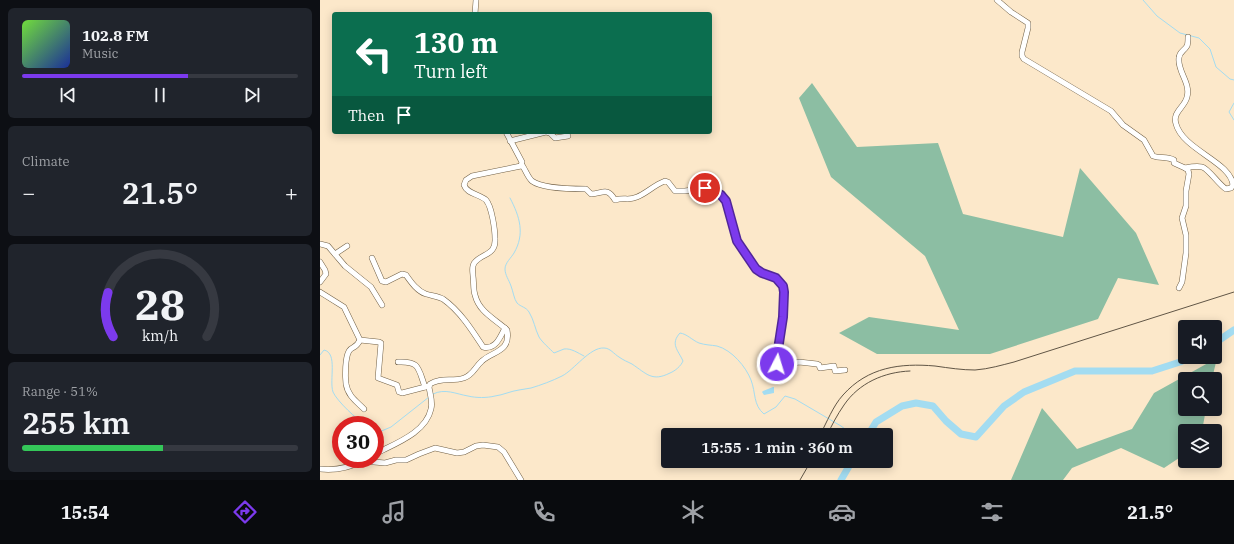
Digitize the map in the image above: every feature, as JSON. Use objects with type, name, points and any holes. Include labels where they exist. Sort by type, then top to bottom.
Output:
[{"type":"street","points":[[475,12],[476,0]]},
{"type":"street","points":[[997,0],[1011,12],[1028,23],[1022,52],[1024,59],[1111,111],[1123,126],[1144,140],[1148,146],[1150,154],[1153,156],[1157,158],[1169,157],[1174,160],[1174,163],[1185,168],[1205,168],[1217,182],[1226,189],[1231,188],[1234,185],[1232,180],[1215,161],[1193,147],[1184,138],[1175,122],[1175,116],[1188,96],[1187,86],[1178,60],[1180,53],[1188,45],[1188,37]]},
{"type":"street","points":[[507,134],[531,180],[546,186],[586,189],[590,194],[608,192],[615,200],[624,198],[629,200],[636,198],[657,184],[665,181],[668,182],[675,191],[708,188],[721,195],[726,201],[736,236],[742,249],[759,272],[776,278],[783,286],[784,306],[777,364],[780,366],[801,362],[816,364],[819,365],[820,368],[834,366],[835,371],[845,370]]},
{"type":"street","points":[[510,141],[538,134]]},
{"type":"street","points":[[551,134],[555,138],[568,136]]},
{"type":"street","points":[[360,340],[381,343],[378,378],[397,385],[399,392],[402,393],[427,386],[438,380],[462,378],[471,374],[483,359],[501,350],[506,343],[507,331],[477,303],[472,270],[473,264],[491,252],[495,245],[492,220],[487,202],[467,190],[464,183],[475,175],[519,167],[522,165]]},
{"type":"street","points":[[1179,288],[1182,282],[1186,253],[1186,235],[1182,220],[1186,206],[1188,176],[1188,171],[1185,168]]},
{"type":"street","points":[[320,244],[328,246],[350,271],[371,287],[382,305]]},
{"type":"street","points":[[335,254],[347,246]]},
{"type":"street","points":[[372,258],[382,282],[386,282],[402,274],[406,275],[414,286],[424,294],[440,298],[451,306],[461,316],[483,347],[490,347],[497,343],[505,328]]},
{"type":"street","points":[[320,262],[326,274],[320,282]]},
{"type":"street","points":[[320,292],[344,307],[360,340],[358,346],[350,350],[348,354],[346,388],[351,397],[364,409]]},
{"type":"street","points":[[384,450],[401,441],[417,430],[430,412],[431,396],[418,368],[415,364],[407,361],[398,362]]},
{"type":"street","points":[[384,463],[396,460],[406,460],[435,448],[458,453],[480,445],[492,446],[498,447],[504,452],[521,480]]},
{"type":"street","points":[[320,469],[345,468]]},
{"type":"green space","points":[[812,83],[857,147],[938,143],[963,214],[1063,237],[1080,168],[1136,233],[1159,285],[1118,278],[1098,319],[990,354],[877,354],[839,333],[869,317],[959,330],[925,256],[831,177],[799,98]]},
{"type":"green space","points":[[1206,364],[1216,364],[1214,372],[1192,372]]},
{"type":"green space","points":[[1178,380],[1178,416],[1205,416],[1203,424],[1178,424],[1178,459],[1164,468],[1121,448],[1072,468],[1063,480],[1011,480],[1042,408],[1077,449],[1132,429],[1154,393]]},
{"type":"water","points":[[773,387],[774,393],[764,395],[762,392],[763,391]]},
{"type":"waterway","points":[[1143,0],[1157,16],[1180,33],[1199,38],[1210,49],[1216,67],[1230,79],[1234,80]]},
{"type":"waterway","points":[[1234,103],[1229,112],[1234,120]]},
{"type":"waterway","points":[[510,198],[519,219],[520,232],[517,246],[505,269],[516,301],[528,310],[539,337],[554,353],[564,349],[569,349],[584,356]]},
{"type":"waterway","points":[[1222,338],[1234,330]]},
{"type":"waterway","points":[[433,394],[446,391],[471,397],[485,397],[531,388],[562,376],[593,351],[604,348],[610,350],[650,376],[664,376],[676,370],[683,361],[675,344],[680,333],[699,343],[723,348],[733,355],[749,375],[753,385],[756,403],[764,414],[776,407],[785,396],[795,399],[844,428]]},
{"type":"waterway","points":[[320,355],[324,350],[331,356],[333,392],[355,416]]},
{"type":"waterway","points":[[872,428],[876,422],[902,406],[916,403],[933,406],[946,421],[961,434],[976,437],[1004,406],[1024,392],[1075,371],[1152,371],[1178,363]]},
{"type":"waterway","points":[[384,430],[391,427],[429,397]]},
{"type":"waterway","points":[[841,480],[848,468]]},
{"type":"railway","points":[[824,428],[833,409],[843,395],[863,378],[885,369],[909,365],[975,370],[995,367],[1234,292]]},
{"type":"railway","points":[[831,428],[841,409],[850,397],[865,385],[882,376],[910,371]]},
{"type":"railway","points":[[800,480],[807,468]]},
{"type":"route","points":[[705,188],[708,188],[725,198],[737,241],[749,257],[752,264],[759,272],[776,278],[783,286],[783,317],[779,338],[777,364]]}]
